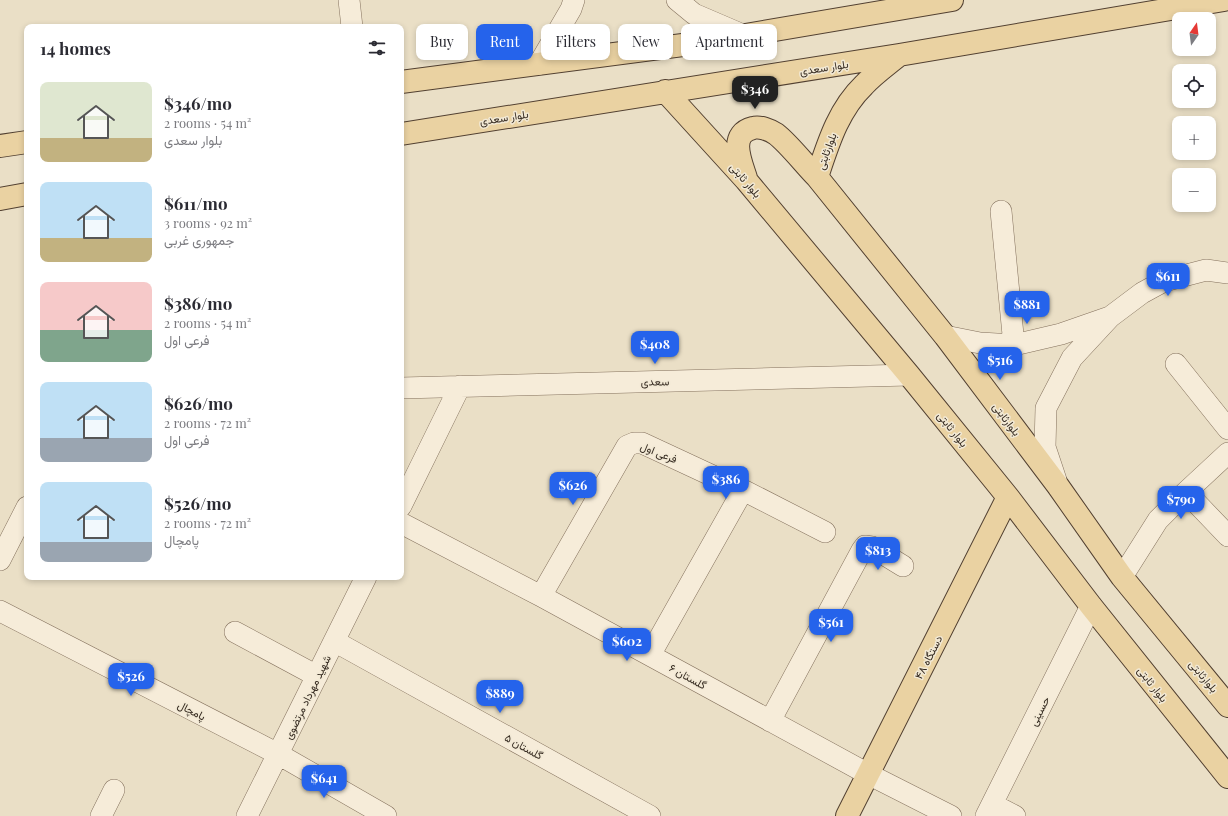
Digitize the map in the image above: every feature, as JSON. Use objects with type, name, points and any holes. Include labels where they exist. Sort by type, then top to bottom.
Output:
[{"type":"main road","points":[[777,29],[952,0]]},
{"type":"main road","name":"بلوار سعدی","points":[[404,134],[899,55],[1224,0]]},
{"type":"main road","points":[[404,82],[681,45]]},
{"type":"main road","name":"بلوارثابتی","points":[[899,55],[863,86],[843,111],[830,138],[817,177],[945,336],[1058,486],[1122,577],[1228,706]]},
{"type":"main road","name":"بلوار ثابتی","points":[[664,92],[746,180],[909,375],[1008,497],[1091,606],[1228,777]]},
{"type":"main road","points":[[746,180],[738,153],[738,142],[743,132],[755,127],[770,131],[780,138],[817,177]]},
{"type":"main road","points":[[0,146],[24,142]]},
{"type":"main road","points":[[0,199],[24,195]]},
{"type":"main road","name":"۴۸ دستگاه","points":[[847,816],[1008,497]]},
{"type":"street","points":[[349,0],[352,24]]},
{"type":"street","points":[[539,64],[571,8],[574,0]]},
{"type":"street","points":[[676,0],[694,14],[717,24]]},
{"type":"street","points":[[1001,210],[1014,345]]},
{"type":"street","points":[[1058,486],[1045,447],[1046,408],[1072,358],[1110,318],[1142,293],[1164,281],[1206,270],[1228,273]]},
{"type":"street","points":[[945,336],[980,343],[1014,345],[1061,334],[1110,318]]},
{"type":"street","points":[[1176,364],[1228,429]]},
{"type":"street","name":"سعدی","points":[[404,385],[460,386],[909,375]]},
{"type":"street","points":[[404,500],[460,386]]},
{"type":"street","name":"فرعی اول","points":[[541,596],[627,446],[634,443],[642,443],[743,490],[825,532]]},
{"type":"street","points":[[1122,577],[1158,520],[1228,453]]},
{"type":"street","points":[[650,655],[743,490]]},
{"type":"street","points":[[1186,492],[1228,536]]},
{"type":"street","points":[[0,560],[24,513]]},
{"type":"street","name":"گلستان ۶","points":[[404,525],[541,596],[868,774],[951,816]]},
{"type":"street","points":[[770,721],[865,546],[872,547],[903,566]]},
{"type":"street","name":"شهید مهرداد مرتضوی","points":[[248,816],[364,580]]},
{"type":"street","name":"حسینی","points":[[989,810],[1091,606]]},
{"type":"street","name":"پامچال","points":[[0,611],[278,754],[386,816]]},
{"type":"street","points":[[235,632],[317,676]]},
{"type":"street","name":"گلستان ۵","points":[[334,641],[650,816]]},
{"type":"street","points":[[100,816],[114,790]]},
{"type":"street","points":[[989,810],[1014,816]]}]
